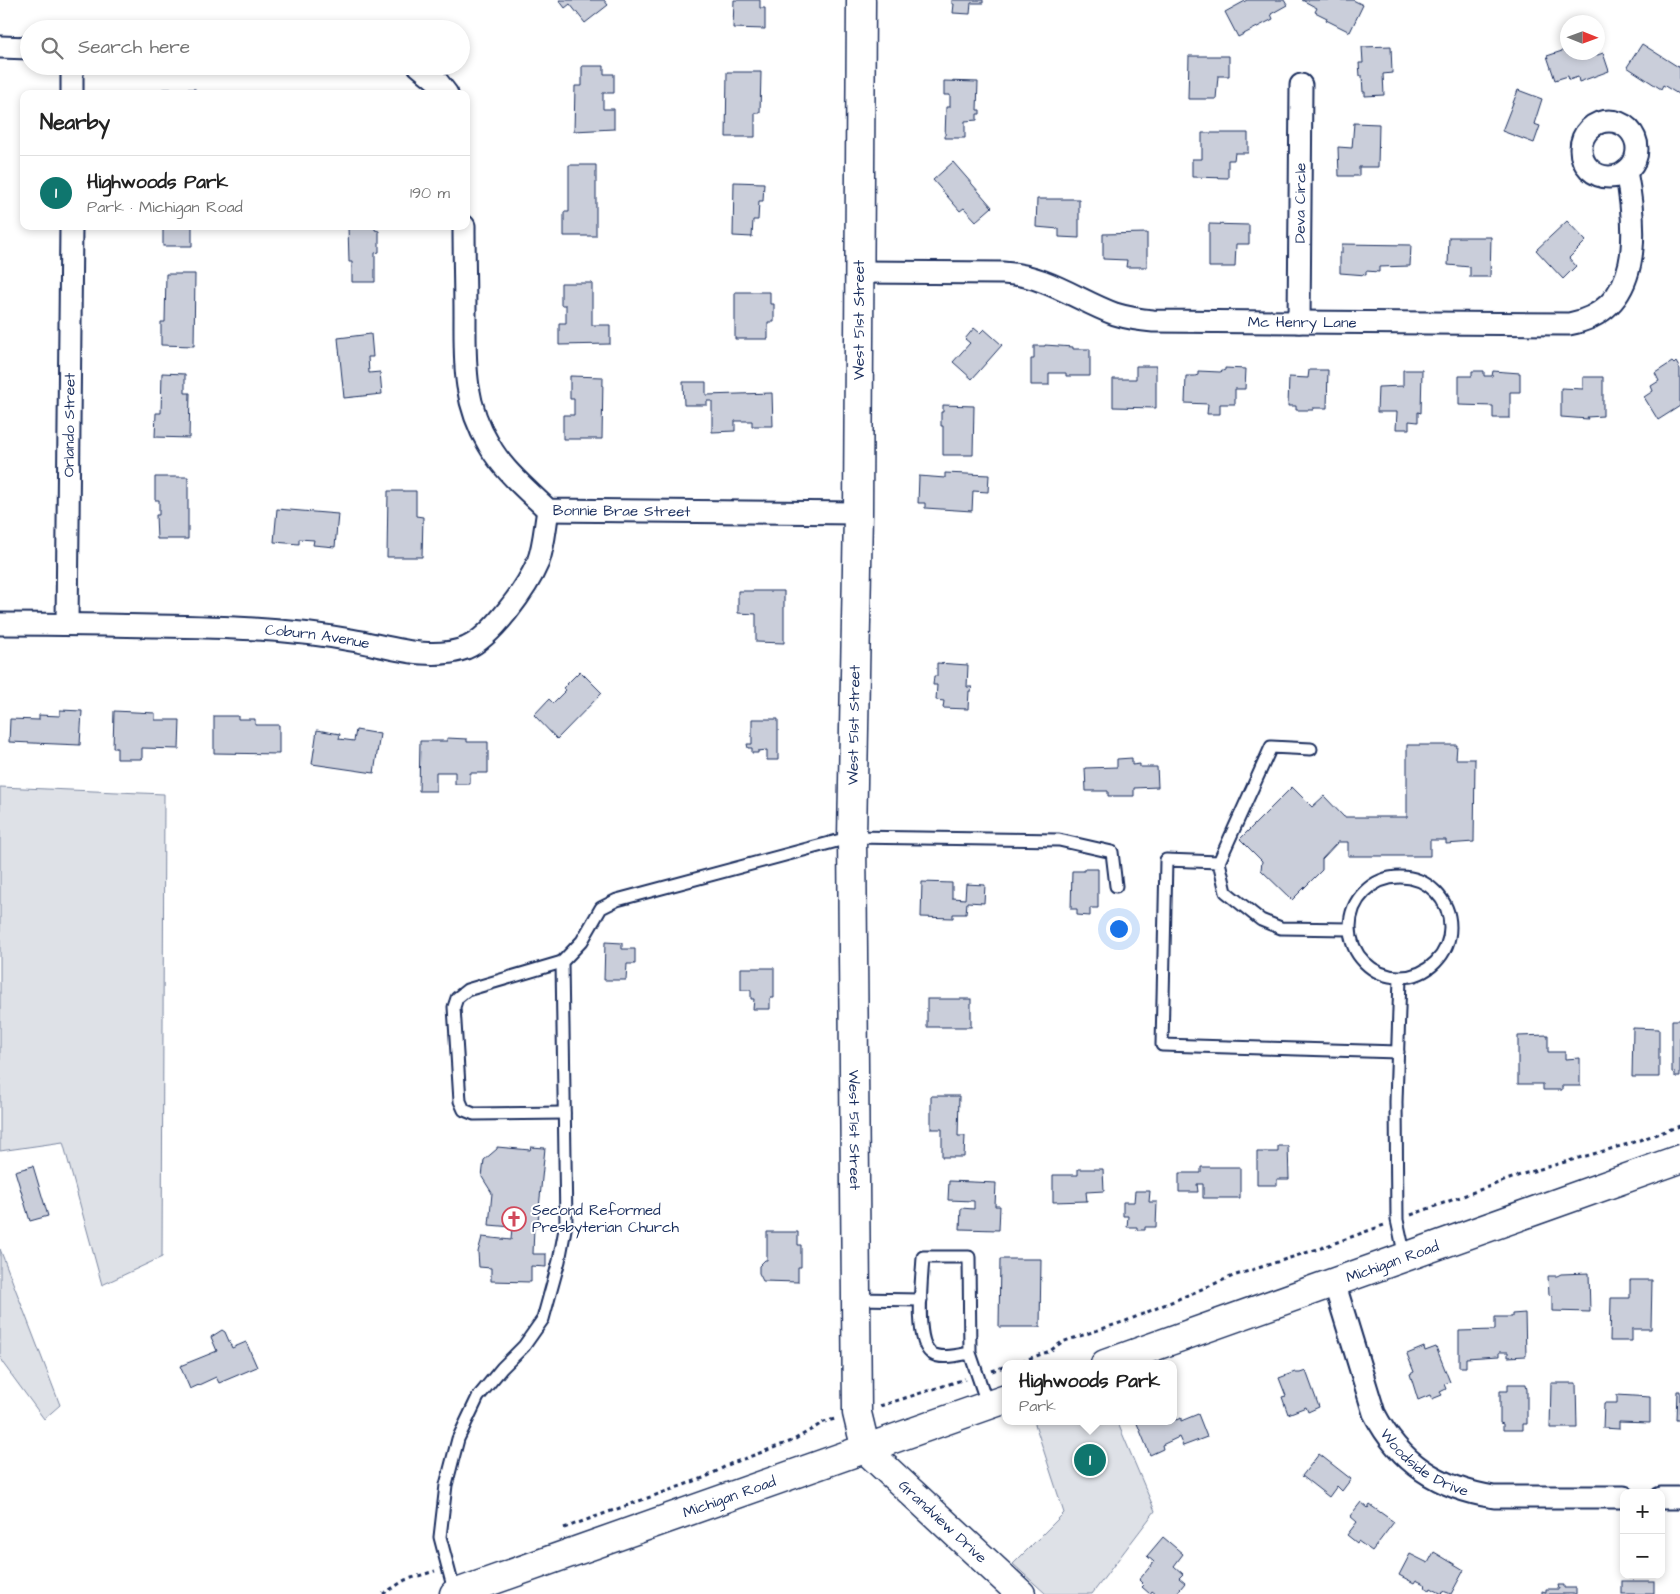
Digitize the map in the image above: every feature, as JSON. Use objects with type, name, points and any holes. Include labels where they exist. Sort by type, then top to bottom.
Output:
[{"type":"street","name":"West 51st Street","points":[[861,0],[858,513],[852,837],[857,1413],[866,1450]]},
{"type":"street","points":[[0,48],[20,48]]},
{"type":"street","points":[[72,75],[72,90]]},
{"type":"street","points":[[430,75],[444,90]]},
{"type":"street","name":"Deva Circle","points":[[1299,322],[1301,85]]},
{"type":"street","name":"Mc Henry Lane","points":[[860,272],[1003,273],[1021,275],[1049,283],[1113,313],[1142,320],[1560,325],[1586,320],[1602,311],[1613,301],[1624,286],[1630,266],[1633,216],[1626,171]]},
{"type":"street","name":"Orlando Street","points":[[67,624],[70,230]]},
{"type":"street","name":"Bonnie Brae Street","points":[[464,230],[466,366],[470,402],[475,418],[493,452],[507,469],[548,510],[858,513]]},
{"type":"street","name":"Coburn Avenue","points":[[0,624],[254,628],[316,634],[422,653],[440,654],[454,652],[484,637],[494,627],[520,592],[538,562],[548,510]]},
{"type":"street","name":"Michigan Road","points":[[1116,1360],[1680,1159]]},
{"type":"street","name":"Woodside Drive","points":[[1334,1282],[1374,1413],[1393,1444],[1418,1469],[1451,1486],[1476,1494],[1494,1496],[1620,1497]]},
{"type":"street","name":"Michigan Road","points":[[452,1585],[866,1450],[997,1403]]},
{"type":"street","name":"Grandview Drive","points":[[866,1450],[1021,1594]]},
{"type":"street","points":[[1665,1498],[1680,1498]]},
{"type":"lane","points":[[1311,749],[1270,747],[1219,862],[1226,892],[1261,920],[1280,928],[1349,929]]},
{"type":"lane","points":[[564,1113],[474,1114],[464,1110],[460,1101],[454,1007],[457,998],[467,990],[562,962],[582,941],[601,908],[617,900],[852,837],[1059,840],[1112,852],[1116,886]]},
{"type":"lane","points":[[1219,862],[1166,860],[1162,1045],[1398,1052]]},
{"type":"lane","points":[[1404,876],[1421,880],[1435,890],[1445,904],[1450,920],[1449,937],[1443,953],[1432,966],[1417,975],[1400,978],[1384,975],[1371,968],[1360,958],[1352,944],[1349,929],[1351,912],[1359,896],[1371,884],[1387,878],[1404,876]]},
{"type":"lane","points":[[452,1585],[440,1538],[446,1485],[458,1439],[478,1398],[502,1368],[524,1346],[543,1319],[559,1261],[566,1224],[562,962]]},
{"type":"lane","points":[[1400,978],[1396,1102],[1397,1220],[1405,1257]]},
{"type":"lane","points":[[970,1353],[939,1356],[931,1352],[922,1338],[923,1258],[969,1257],[970,1353],[977,1375],[997,1403]]},
{"type":"lane","points":[[856,1299],[921,1300]]},
{"type":"path","points":[[1025,1360],[1050,1351],[1062,1342],[1126,1321],[1232,1276],[1321,1248],[1523,1174],[1628,1144],[1680,1126]]},
{"type":"path","points":[[878,1407],[1002,1367]]},
{"type":"path","points":[[560,1530],[706,1477],[730,1464],[792,1441],[824,1422],[834,1419]]},
{"type":"path","points":[[383,1594],[405,1580],[430,1572],[452,1585]]},
{"type":"shaded area","points":[[0,787],[164,794],[162,1257],[102,1285],[63,1142],[0,1151]]},
{"type":"shaded area","points":[[0,1249],[60,1405],[44,1419],[0,1357]]},
{"type":"shaded area","points":[[1035,1425],[1119,1425],[1155,1511],[1092,1594],[1046,1594],[1013,1564],[1064,1513]]},
{"type":"building","points":[[559,0],[604,0],[608,5],[585,23],[570,4],[565,8]]},
{"type":"building","points":[[734,0],[760,0],[760,8],[765,8],[765,29],[733,28]]},
{"type":"building","points":[[952,0],[983,0],[983,3],[971,3],[970,14],[953,13],[954,4],[952,4]]},
{"type":"building","points":[[1247,0],[1284,0],[1287,5],[1271,14],[1273,19],[1238,37],[1225,12]]},
{"type":"building","points":[[1302,0],[1353,0],[1363,5],[1350,32],[1326,20],[1327,18],[1315,12],[1317,8]]},
{"type":"building","points":[[1642,44],[1680,68],[1680,90],[1678,94],[1663,85],[1661,89],[1627,67]]},
{"type":"building","points":[[1391,46],[1392,73],[1383,74],[1384,95],[1365,96],[1359,63],[1363,63],[1362,47]]},
{"type":"building","points":[[1560,52],[1560,60],[1605,59],[1609,71],[1579,82],[1578,77],[1569,80],[1568,76],[1555,80],[1547,56]]},
{"type":"building","points":[[1189,56],[1229,56],[1229,76],[1218,76],[1216,99],[1188,99]]},
{"type":"building","points":[[582,66],[604,66],[604,74],[614,74],[614,93],[603,93],[603,109],[614,109],[614,129],[574,131],[575,86],[582,86]]},
{"type":"building","points":[[727,72],[761,72],[760,113],[755,113],[755,137],[726,137]]},
{"type":"building","points":[[944,81],[978,82],[977,110],[980,110],[980,114],[977,114],[977,120],[965,121],[965,138],[945,138],[946,107],[950,107],[950,95],[944,95]]},
{"type":"building","points":[[163,89],[195,89],[195,90]]},
{"type":"building","points":[[1518,90],[1542,99],[1534,124],[1540,126],[1534,143],[1502,131]]},
{"type":"building","points":[[1354,123],[1379,124],[1378,167],[1359,167],[1359,176],[1339,176],[1338,147],[1352,148]]},
{"type":"building","points":[[1202,133],[1248,133],[1248,153],[1235,153],[1234,160],[1228,160],[1228,178],[1192,177],[1192,159],[1202,159]]},
{"type":"building","points":[[953,162],[992,207],[976,221],[964,208],[960,211],[933,180]]},
{"type":"building","points":[[569,165],[596,165],[596,236],[564,236],[564,212],[569,212]]},
{"type":"building","points":[[734,182],[764,183],[763,201],[759,201],[758,220],[753,220],[752,237],[733,236]]},
{"type":"building","points":[[1037,199],[1079,199],[1079,238],[1059,237],[1059,229],[1036,227]]},
{"type":"building","points":[[1567,221],[1586,241],[1569,258],[1576,266],[1563,279],[1536,250]]},
{"type":"building","points":[[1209,224],[1249,225],[1249,244],[1236,244],[1235,267],[1209,267]]},
{"type":"building","points":[[163,230],[192,230],[192,246],[163,246]]},
{"type":"building","points":[[348,230],[379,231],[379,252],[375,253],[375,282],[352,282],[352,262],[349,262]]},
{"type":"building","points":[[1147,233],[1147,267],[1126,267],[1127,260],[1103,259],[1103,234]]},
{"type":"building","points":[[1449,237],[1491,237],[1490,277],[1470,277],[1470,267],[1448,265]]},
{"type":"building","points":[[1342,244],[1411,245],[1410,266],[1379,267],[1379,272],[1366,271],[1366,275],[1340,273]]},
{"type":"building","points":[[166,274],[195,274],[194,346],[161,345],[161,322],[165,322]]},
{"type":"building","points":[[561,283],[592,283],[592,325],[610,325],[610,344],[559,345],[559,323],[566,323],[566,305],[561,305]]},
{"type":"building","points":[[735,292],[770,292],[770,304],[774,304],[774,322],[768,322],[768,339],[735,339]]},
{"type":"building","points":[[974,328],[980,333],[984,329],[1002,345],[972,379],[953,362],[970,343],[965,339]]},
{"type":"building","points":[[371,334],[373,357],[368,357],[369,373],[380,372],[382,394],[344,398],[338,338]]},
{"type":"building","points":[[1034,346],[1073,347],[1073,349],[1090,349],[1090,376],[1066,376],[1066,373],[1049,373],[1049,385],[1031,385],[1031,359],[1034,359]]},
{"type":"building","points":[[1672,362],[1674,364],[1676,362],[1680,369],[1680,406],[1658,420],[1644,397],[1653,391],[1651,386],[1659,381],[1655,373]]},
{"type":"building","points":[[1136,366],[1156,366],[1156,408],[1113,407],[1113,379],[1136,379]]},
{"type":"building","points":[[1225,368],[1246,369],[1245,389],[1235,389],[1235,404],[1220,404],[1220,414],[1207,414],[1208,404],[1185,403],[1186,376],[1198,375],[1198,371],[1220,372],[1225,370]]},
{"type":"building","points":[[1309,370],[1328,370],[1327,408],[1296,410],[1296,406],[1288,406],[1289,377],[1308,378]]},
{"type":"building","points":[[1403,370],[1422,370],[1421,413],[1418,412],[1418,422],[1409,421],[1409,429],[1396,429],[1397,412],[1377,412],[1378,387],[1403,386]]},
{"type":"building","points":[[1472,371],[1484,371],[1484,376],[1492,376],[1493,371],[1520,373],[1520,392],[1510,392],[1510,418],[1493,418],[1493,406],[1459,405],[1459,376],[1472,376]]},
{"type":"building","points":[[162,373],[185,374],[185,393],[190,393],[189,438],[155,437],[156,413],[161,413]]},
{"type":"building","points":[[570,376],[603,377],[602,439],[563,439],[563,415],[574,415],[574,399],[570,399]]},
{"type":"building","points":[[1583,377],[1603,377],[1603,416],[1587,417],[1588,419],[1561,417],[1561,388],[1583,389]]},
{"type":"building","points":[[683,382],[706,382],[706,395],[772,393],[773,426],[752,426],[752,421],[735,421],[735,431],[712,432],[712,401],[707,401],[707,405],[684,405]]},
{"type":"building","points":[[943,405],[974,406],[973,455],[943,455],[941,412],[943,412]]},
{"type":"building","points":[[945,473],[989,475],[988,492],[973,491],[972,511],[925,508],[925,503],[918,503],[919,476],[945,478]]},
{"type":"building","points":[[155,477],[188,477],[188,539],[157,539],[156,515],[159,515],[159,500],[155,500]]},
{"type":"building","points":[[388,491],[416,491],[416,516],[423,517],[422,557],[387,557]]},
{"type":"building","points":[[277,509],[338,514],[335,547],[313,545],[314,540],[299,539],[299,544],[274,542]]},
{"type":"building","points":[[738,591],[784,591],[784,643],[756,642],[756,614],[738,613]]},
{"type":"building","points":[[937,663],[968,665],[967,687],[972,687],[971,691],[969,691],[968,709],[943,708],[944,701],[936,700],[937,685],[933,685],[934,676],[937,676]]},
{"type":"building","points":[[580,671],[602,693],[557,739],[534,715],[549,699],[553,703],[566,690],[563,688]]},
{"type":"building","points":[[60,710],[82,711],[80,745],[9,742],[10,719],[39,720],[39,715],[60,716]]},
{"type":"building","points":[[114,711],[155,713],[155,720],[180,720],[179,749],[142,748],[142,759],[117,759],[117,748],[113,748]]},
{"type":"building","points":[[214,716],[238,716],[238,719],[255,719],[255,725],[279,725],[279,754],[214,753]]},
{"type":"building","points":[[752,719],[778,719],[778,760],[767,760],[767,750],[752,753],[752,748],[748,748],[747,744],[752,744]]},
{"type":"building","points":[[317,730],[340,734],[339,739],[354,741],[356,730],[380,734],[374,773],[312,764]]},
{"type":"building","points":[[447,738],[467,739],[467,742],[488,742],[488,773],[470,773],[470,784],[455,784],[455,772],[436,772],[436,791],[419,791],[420,741],[447,741]]},
{"type":"building","points":[[1407,745],[1457,745],[1456,759],[1475,759],[1474,842],[1446,844],[1446,840],[1430,840],[1430,856],[1348,856],[1348,842],[1338,842],[1322,859],[1322,870],[1292,900],[1261,870],[1262,861],[1240,839],[1292,787],[1312,807],[1324,796],[1344,817],[1407,817]]},
{"type":"building","points":[[1132,758],[1132,765],[1140,764],[1140,767],[1157,767],[1158,787],[1134,788],[1134,796],[1108,796],[1108,791],[1086,791],[1085,768],[1117,767],[1117,759]]},
{"type":"building","points":[[1084,869],[1098,869],[1098,908],[1090,908],[1090,916],[1077,915],[1077,909],[1071,909],[1072,871],[1084,871]]},
{"type":"building","points":[[922,882],[952,883],[952,898],[965,899],[966,884],[985,885],[984,903],[967,902],[966,914],[953,914],[953,918],[921,917]]},
{"type":"building","points":[[605,942],[622,943],[622,949],[635,949],[635,964],[627,964],[626,980],[604,980]]},
{"type":"building","points":[[741,968],[774,968],[774,998],[770,998],[770,1009],[753,1009],[754,999],[751,999],[751,990],[741,990]]},
{"type":"building","points":[[927,999],[971,999],[971,1027],[927,1027]]},
{"type":"building","points":[[1672,1020],[1680,1020],[1680,1077],[1675,1077],[1675,1073],[1672,1072]]},
{"type":"building","points":[[1633,1028],[1659,1029],[1659,1077],[1632,1077]]},
{"type":"building","points":[[1548,1035],[1548,1052],[1565,1052],[1565,1059],[1580,1058],[1580,1086],[1562,1086],[1562,1090],[1543,1090],[1543,1084],[1518,1084],[1518,1036]]},
{"type":"building","points":[[931,1096],[959,1096],[958,1136],[965,1136],[964,1157],[942,1157],[942,1129],[931,1129]]},
{"type":"building","points":[[1278,1146],[1288,1146],[1289,1179],[1277,1179],[1277,1185],[1257,1185],[1257,1152],[1278,1152]]},
{"type":"building","name":"Second Reformed Presbyterian Church","points":[[497,1147],[530,1150],[531,1147],[545,1148],[539,1208],[536,1208],[536,1212],[539,1212],[537,1228],[534,1227],[533,1254],[546,1254],[546,1267],[531,1266],[531,1282],[491,1281],[491,1268],[479,1267],[478,1252],[482,1237],[511,1240],[512,1227],[489,1225],[492,1193],[482,1177],[484,1160]]},
{"type":"building","points":[[33,1166],[48,1216],[30,1221],[15,1171]]},
{"type":"building","points":[[1201,1167],[1240,1167],[1240,1198],[1203,1198],[1203,1184],[1197,1184],[1198,1192],[1179,1192],[1179,1173],[1201,1173]]},
{"type":"building","points":[[1078,1169],[1103,1169],[1104,1191],[1086,1192],[1087,1201],[1053,1202],[1053,1175],[1078,1175]]},
{"type":"building","points":[[949,1181],[996,1183],[995,1206],[1000,1206],[999,1230],[960,1229],[961,1208],[974,1209],[974,1201],[948,1200]]},
{"type":"building","points":[[1135,1191],[1150,1191],[1149,1202],[1157,1202],[1156,1227],[1145,1227],[1145,1230],[1137,1230],[1137,1227],[1127,1227],[1128,1216],[1123,1216],[1123,1202],[1134,1202]]},
{"type":"building","points":[[767,1232],[798,1232],[798,1245],[801,1245],[801,1267],[798,1267],[798,1282],[763,1281],[759,1273],[759,1266],[767,1260]]},
{"type":"building","points":[[1000,1259],[1041,1259],[1040,1327],[999,1327]]},
{"type":"building","points":[[1589,1273],[1590,1312],[1552,1311],[1552,1296],[1549,1295],[1548,1276]]},
{"type":"building","points":[[1630,1280],[1652,1280],[1651,1329],[1632,1329],[1632,1341],[1610,1341],[1611,1298],[1630,1298]]},
{"type":"building","points":[[1525,1313],[1526,1356],[1508,1357],[1508,1352],[1499,1352],[1499,1356],[1466,1358],[1466,1367],[1459,1367],[1459,1331],[1495,1330],[1495,1317],[1512,1317],[1512,1314]]},
{"type":"building","points":[[222,1330],[225,1332],[232,1348],[246,1342],[257,1367],[219,1383],[216,1377],[190,1389],[180,1366],[217,1351],[211,1337]]},
{"type":"building","points":[[1424,1347],[1425,1351],[1436,1347],[1450,1382],[1444,1384],[1446,1389],[1440,1392],[1442,1395],[1432,1399],[1430,1395],[1418,1400],[1410,1374],[1414,1372],[1407,1354]]},
{"type":"building","points":[[1306,1371],[1319,1407],[1308,1412],[1306,1407],[1288,1414],[1282,1397],[1286,1396],[1279,1378],[1295,1372]]},
{"type":"building","points":[[1551,1383],[1576,1383],[1577,1428],[1550,1428]]},
{"type":"building","points":[[1508,1384],[1526,1384],[1527,1424],[1523,1424],[1523,1430],[1503,1430],[1503,1424],[1500,1423],[1500,1391],[1508,1391]]},
{"type":"building","points":[[1677,1391],[1680,1391],[1680,1420],[1676,1420]]},
{"type":"building","points":[[1617,1395],[1650,1397],[1650,1423],[1619,1422],[1619,1429],[1603,1428],[1604,1403],[1617,1403]]},
{"type":"building","points":[[1198,1414],[1207,1437],[1183,1446],[1179,1437],[1162,1445],[1163,1449],[1150,1455],[1138,1425],[1177,1425],[1177,1420],[1181,1418],[1181,1421]]},
{"type":"building","points":[[1319,1454],[1351,1479],[1342,1491],[1337,1486],[1329,1497],[1302,1476]]},
{"type":"building","points":[[1361,1502],[1368,1508],[1370,1505],[1394,1522],[1372,1551],[1347,1535],[1357,1522],[1350,1516]]},
{"type":"building","points":[[1163,1537],[1183,1554],[1174,1566],[1183,1574],[1179,1578],[1185,1583],[1176,1594],[1156,1594],[1152,1591],[1150,1594],[1142,1587],[1144,1585],[1139,1580],[1154,1562],[1147,1556]]},
{"type":"building","points":[[1434,1552],[1464,1570],[1451,1594],[1443,1591],[1442,1594],[1431,1588],[1430,1590],[1424,1587],[1426,1585],[1416,1580],[1414,1583],[1399,1575],[1410,1554],[1428,1563]]},
{"type":"building","points":[[1622,1581],[1654,1581],[1654,1594],[1622,1594]]},
{"type":"building","points":[[1558,1585],[1564,1585],[1564,1588],[1576,1588],[1576,1594],[1542,1594],[1542,1591],[1546,1592],[1546,1589],[1559,1589]]},
{"type":"place","name":"Second Reformed Presbyterian Church","points":[[514,1219]]},
{"type":"place","name":"Highwoods Park","points":[[1090,1460]]}]
